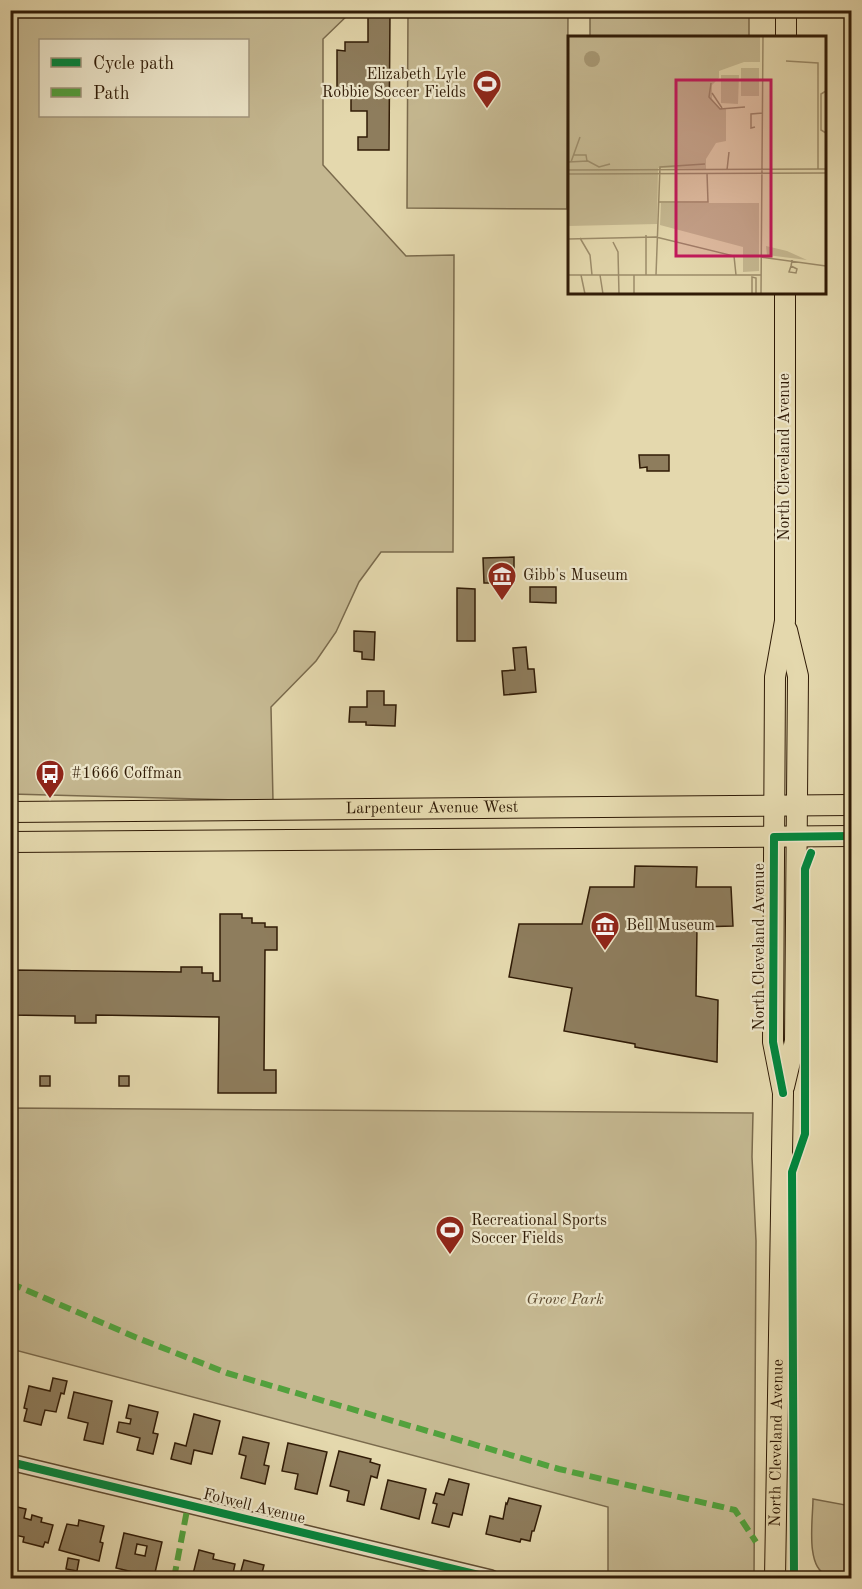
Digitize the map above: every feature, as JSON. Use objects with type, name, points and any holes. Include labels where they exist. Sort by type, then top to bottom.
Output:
[{"type":"main road","points":[[786,10],[786,36]]},
{"type":"main road","name":"North Cleveland Avenue","points":[[775,1578],[783,1093],[773,1042],[775,677],[785,621],[785,294]]},
{"type":"main road","name":"North Cleveland Avenue","points":[[783,1093],[795,1041],[798,676],[785,621]]},
{"type":"main road","name":"Larpenteur Avenue West","points":[[10,812],[852,805]]},
{"type":"main road","points":[[439,808],[441,839]]},
{"type":"main road","name":"Larpenteur Avenue West","points":[[10,842],[852,836]]},
{"type":"street","name":"Folwell Avenue","points":[[10,1462],[491,1578]]},
{"type":"green space","points":[[11,11],[352,11],[323,39],[323,165],[406,256],[454,255],[453,552],[381,552],[359,582],[336,632],[316,661],[271,707],[273,801],[11,794]]},
{"type":"green space","name":"Elizabeth Lyle Robbie Soccer Fields","points":[[408,11],[568,11],[567,209],[407,208]]},
{"type":"green space","points":[[590,11],[749,11],[749,36],[590,36]]},
{"type":"green space","name":"Grove Park","points":[[10,1108],[753,1113],[752,1157],[756,1241],[754,1578],[608,1578],[608,1507],[11,1349]]},
{"type":"green space","points":[[813,1499],[851,1506],[851,1578],[827,1575],[820,1571],[816,1563],[812,1542]]},
{"type":"building","points":[[381,11],[390,12],[389,150],[358,150],[358,137],[367,137],[367,111],[351,111],[351,96],[337,96],[337,50],[345,51],[345,42],[368,42],[368,17],[381,17]]},
{"type":"building","points":[[639,455],[669,455],[669,471],[647,471],[647,467],[640,468]]},
{"type":"building","points":[[514,557],[514,583],[484,583],[483,558]]},
{"type":"building","points":[[530,587],[556,587],[556,603],[530,602]]},
{"type":"building","points":[[457,588],[475,589],[475,641],[457,641]]},
{"type":"building","points":[[354,631],[375,632],[374,660],[362,659],[362,652],[354,651]]},
{"type":"building","points":[[526,647],[528,669],[534,669],[536,692],[504,695],[502,671],[515,670],[513,648]]},
{"type":"building","points":[[367,691],[384,691],[384,705],[396,705],[395,726],[349,722],[350,707],[367,707]]},
{"type":"building","name":"Bell Museum","points":[[635,866],[697,867],[696,887],[731,887],[733,926],[697,927],[696,996],[718,1000],[717,1062],[564,1031],[572,988],[509,977],[519,924],[582,924],[590,887],[634,887]]},
{"type":"building","points":[[220,914],[242,914],[242,918],[252,918],[252,923],[265,923],[265,927],[277,927],[277,950],[265,950],[264,1070],[276,1070],[276,1093],[218,1093],[219,1017],[96,1015],[96,1023],[75,1023],[75,1016],[10,1015],[10,970],[181,972],[181,967],[202,967],[202,973],[213,973],[213,981],[220,981]]},
{"type":"building","points":[[40,1076],[50,1076],[50,1086],[40,1086]]},
{"type":"building","points":[[119,1076],[129,1076],[129,1086],[119,1086]]},
{"type":"building","points":[[53,1378],[67,1381],[56,1412],[45,1410],[41,1425],[24,1421],[27,1409],[24,1408],[29,1386],[50,1391]]},
{"type":"building","points":[[74,1392],[112,1401],[103,1444],[84,1440],[88,1423],[68,1418]]},
{"type":"building","points":[[129,1405],[158,1412],[153,1433],[158,1434],[153,1454],[137,1450],[140,1438],[117,1432],[119,1422],[130,1424],[131,1419],[126,1418]]},
{"type":"building","points":[[194,1414],[220,1421],[212,1454],[194,1450],[191,1464],[171,1459],[175,1443],[186,1446]]},
{"type":"building","points":[[243,1437],[269,1443],[264,1465],[269,1466],[265,1484],[241,1478],[246,1456],[239,1454]]},
{"type":"building","points":[[288,1443],[327,1452],[317,1494],[295,1489],[298,1474],[282,1471]]},
{"type":"building","points":[[339,1451],[371,1459],[370,1462],[380,1465],[377,1478],[371,1476],[364,1505],[347,1501],[349,1491],[330,1486]]},
{"type":"building","points":[[449,1479],[469,1484],[462,1515],[453,1513],[449,1527],[432,1523],[437,1504],[433,1503],[436,1493],[444,1495]]},
{"type":"building","points":[[388,1480],[426,1489],[419,1519],[381,1509]]},
{"type":"building","points":[[509,1498],[541,1506],[530,1541],[521,1539],[520,1542],[486,1534],[490,1516],[503,1519]]},
{"type":"building","points":[[13,1506],[26,1509],[24,1518],[31,1520],[32,1515],[42,1518],[41,1522],[53,1525],[48,1543],[45,1542],[43,1547],[23,1542],[24,1537],[10,1534]]},
{"type":"building","points":[[79,1520],[104,1526],[99,1561],[59,1550],[67,1524],[78,1526]]},
{"type":"building","points":[[124,1533],[162,1542],[154,1577],[116,1568]],"holes":[[[137,1544],[147,1546],[145,1556],[135,1554]]]},
{"type":"building","points":[[199,1550],[214,1554],[213,1559],[235,1564],[232,1578],[192,1578]]},
{"type":"building","points":[[68,1558],[79,1560],[77,1571],[66,1569]]},
{"type":"building","points":[[244,1560],[264,1565],[262,1573],[284,1578],[239,1578]]},
{"type":"marked path","points":[[10,1283],[135,1337],[227,1373],[559,1469],[735,1510],[756,1542]]},
{"type":"marked path","points":[[174,1578],[188,1505]]},
{"type":"cycle path","points":[[783,1093],[773,1042],[774,837],[852,836]]},
{"type":"cycle path","points":[[794,1578],[792,1172],[805,1134],[805,869],[811,853]]},
{"type":"cycle path","points":[[10,1462],[491,1578]]},
{"type":"place","name":"Elizabeth Lyle Robbie Soccer Fields","points":[[487,110]]},
{"type":"place","name":"Gibb's Museum","points":[[502,602]]},
{"type":"place","name":"#1666 Coffman","points":[[50,800]]},
{"type":"place","name":"Bell Museum","points":[[605,952]]},
{"type":"place","name":"Recreational Sports Soccer Fields","points":[[450,1256]]}]
